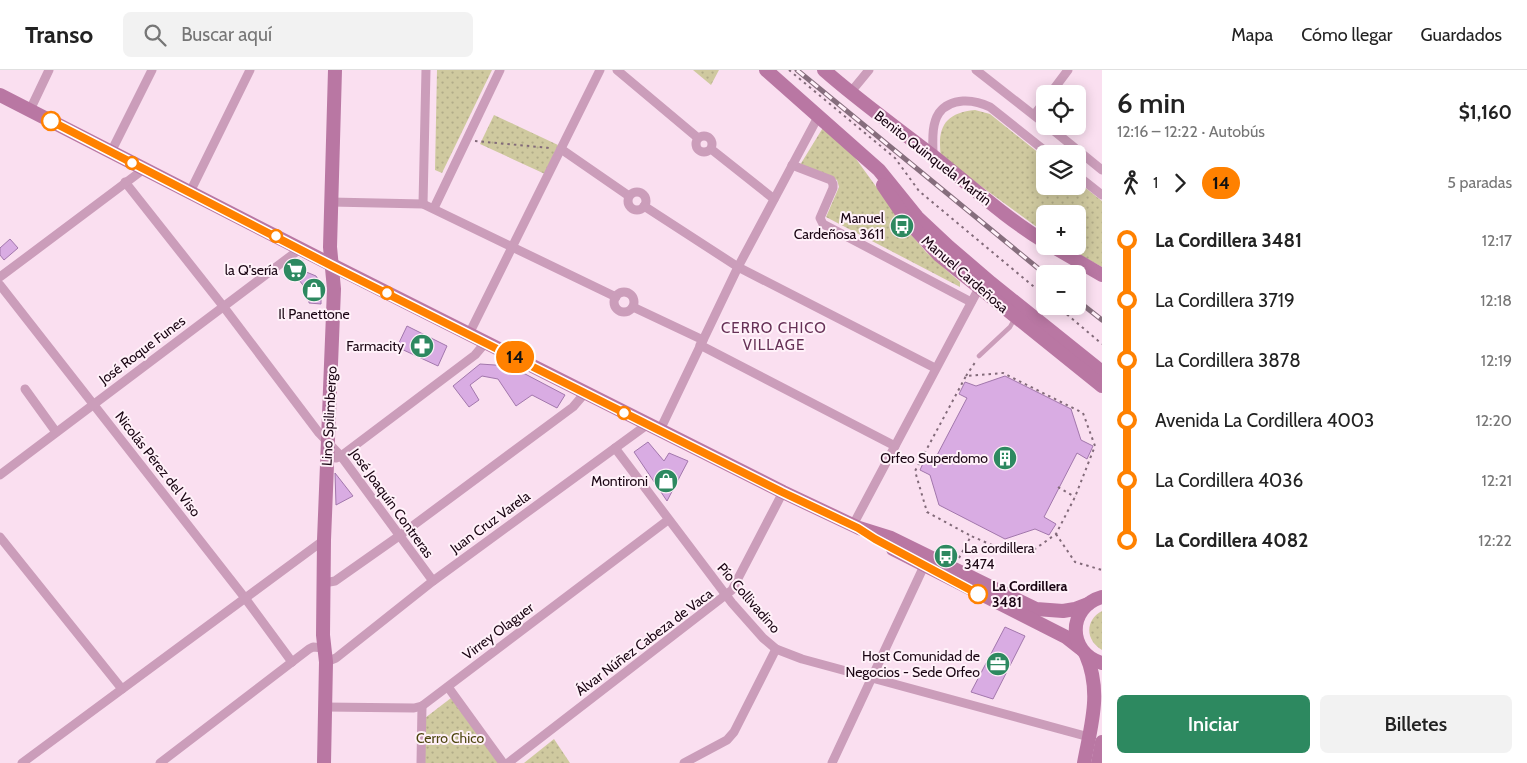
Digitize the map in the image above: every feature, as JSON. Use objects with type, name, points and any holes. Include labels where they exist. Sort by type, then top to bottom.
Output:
[{"type":"main road","name":"Lino Spilimbergo","points":[[324,763],[324,540],[334,289],[330,247],[335,70]]},
{"type":"main road","name":"Manuel Cardeñosa","points":[[766,70],[819,115],[887,178],[917,217],[931,231],[991,284],[1102,372]]},
{"type":"main road","name":"Benito Quinquela Martín","points":[[824,70],[850,93],[1002,213],[1036,236]]},
{"type":"main road","points":[[0,95],[332,266],[782,492],[856,527],[924,566],[1066,638],[1102,663]]},
{"type":"main road","name":"Manuel Cardeñosa","points":[[848,142],[874,171],[915,230],[939,255],[1102,386]]},
{"type":"main road","points":[[1068,255],[1102,275]]},
{"type":"main road","points":[[856,527],[891,538],[1036,608],[1063,611],[1075,609],[1096,599]]},
{"type":"main road","points":[[1096,599],[1080,614],[1076,627],[1077,640],[1092,670],[1096,689],[1098,763]]},
{"type":"main road","points":[[1084,763],[1096,739]]},
{"type":"street","points":[[30,110],[49,70]]},
{"type":"street","points":[[111,152],[152,70]]},
{"type":"street","points":[[190,192],[250,70]]},
{"type":"street","points":[[423,204],[426,70]]},
{"type":"street","points":[[434,208],[500,70]]},
{"type":"street","points":[[468,334],[513,248],[600,70]]},
{"type":"street","points":[[618,70],[698,138],[706,136],[711,139],[713,144],[711,149],[774,199]]},
{"type":"street","points":[[850,93],[869,70]]},
{"type":"street","points":[[1057,85],[1068,70]]},
{"type":"street","points":[[981,72],[1034,115],[1036,112]]},
{"type":"street","points":[[932,156],[933,134],[939,114],[946,107],[954,103],[971,101],[990,107],[1038,145]]},
{"type":"street","name":"Juan Cruz Varela","points":[[160,763],[314,647],[325,655],[336,658],[433,581],[615,448],[654,427],[701,342],[738,267],[819,115]]},
{"type":"street","points":[[1058,135],[1102,170]]},
{"type":"street","points":[[561,149],[629,196],[628,205],[633,209],[639,210],[644,206],[738,267],[935,368]]},
{"type":"street","points":[[792,165],[831,180],[833,188],[820,218],[823,224],[972,302]]},
{"type":"street","points":[[0,276],[144,168]]},
{"type":"street","name":"José Joaquín Contreras","points":[[126,182],[223,306],[318,433],[341,456],[433,581]]},
{"type":"street","points":[[1086,182],[1102,195]]},
{"type":"street","points":[[331,202],[423,204],[616,297]]},
{"type":"street","name":"José Roque Funes","points":[[0,475],[300,249]]},
{"type":"street","name":"Nicolás Pérez del Viso","points":[[0,285],[245,598],[292,662]]},
{"type":"street","points":[[856,527],[935,368],[979,288]]},
{"type":"street","points":[[620,293],[629,294],[633,298],[633,306],[628,311],[621,311],[615,304],[616,297],[620,293]]},
{"type":"street","points":[[633,306],[895,446]]},
{"type":"street","points":[[326,461],[341,456],[475,355],[486,342]]},
{"type":"street","points":[[25,389],[56,432]]},
{"type":"street","points":[[324,583],[335,580],[399,536],[573,407],[585,393]]},
{"type":"street","name":"Pío Collivadino","points":[[615,448],[726,596],[763,638],[776,649],[802,659],[1096,739]]},
{"type":"street","name":"Álvar Núñez Cabeza de Vaca","points":[[508,763],[726,596],[736,584],[782,492]]},
{"type":"street","name":"Virrey Olaguer","points":[[422,706],[668,520]]},
{"type":"street","points":[[0,537],[122,689]]},
{"type":"street","points":[[22,763],[324,540]]},
{"type":"street","points":[[832,763],[924,566]]},
{"type":"street","points":[[684,763],[730,737],[776,649]]},
{"type":"street","points":[[448,687],[503,763]]},
{"type":"street","points":[[325,707],[414,708],[422,706],[421,763]]},
{"type":"lane","points":[[979,356],[1010,327],[1016,317]]},
{"type":"path","points":[[789,70],[895,158],[919,191],[1036,288]]},
{"type":"path","points":[[466,141],[561,149]]},
{"type":"path","points":[[1068,315],[1102,344]]},
{"type":"path","points":[[966,376],[1003,373],[1083,413],[1095,446],[1075,497],[1056,534],[1035,549],[1006,551],[972,536],[927,512],[915,471],[966,376],[979,356]]},
{"type":"path","points":[[1058,487],[1075,497]]},
{"type":"path","points":[[1056,534],[1075,562],[1101,570]]},
{"type":"path","points":[[953,569],[972,536]]},
{"type":"green space","points":[[437,70],[492,70],[442,173],[435,170]]},
{"type":"green space","points":[[693,70],[719,70],[711,85]]},
{"type":"green space","points":[[975,110],[990,114],[1036,151],[1036,195],[1086,195],[1086,188],[1102,201],[1102,267],[1080,255],[1086,255],[1086,205],[1036,205],[1036,226],[941,157],[940,138],[945,124],[956,115]]},
{"type":"green space","points":[[494,115],[558,145],[545,174],[480,144]]},
{"type":"green space","points":[[824,126],[851,152],[909,232],[926,252],[960,282],[960,287],[826,217],[839,187],[837,180],[800,165]]},
{"type":"green space","points":[[1102,611],[1102,650],[1092,641],[1089,630],[1092,619]]},
{"type":"green space","name":"Cerro Chico","points":[[451,698],[499,763],[425,763],[425,718]]},
{"type":"green space","points":[[554,739],[570,763],[524,763]]},
{"type":"building","points":[[10,239],[18,248],[4,260],[0,255],[0,248]]},
{"type":"building","name":"Il Panettone","points":[[303,260],[299,269],[316,276],[321,287],[321,304],[309,303],[309,293],[296,276],[295,279],[288,273],[291,270],[288,266],[295,267]]},
{"type":"building","name":"Farmacity","points":[[407,326],[447,346],[438,366],[397,347]]},
{"type":"building","points":[[480,364],[510,366],[565,395],[557,408],[532,395],[516,406],[498,379],[482,376],[470,385],[479,400],[469,407],[453,386]]},
{"type":"building","name":"Orfeo Superdomo","points":[[1005,376],[1071,409],[1081,440],[1093,446],[1087,459],[1077,453],[1044,517],[1056,524],[1049,535],[1035,529],[1005,539],[939,505],[930,475],[920,470],[926,457],[934,461],[967,398],[959,394],[965,382],[976,386]]},
{"type":"building","name":"Montironi","points":[[648,442],[664,461],[669,453],[688,461],[667,501],[634,452]]},
{"type":"building","points":[[335,473],[353,496],[336,505]]},
{"type":"building","name":"Host Comunidad de Negocios - Sede Orfeo","points":[[1005,627],[1025,636],[993,699],[971,692]]},
{"type":"railway","points":[[797,70],[1036,267]]},
{"type":"railway","points":[[1086,307],[1102,320]]},
{"type":"bus line","name":"14","points":[[51,121],[332,266],[782,492],[858,528],[978,594]]},
{"type":"place","name":"Manuel Cardeñosa 3611","points":[[902,226]]},
{"type":"place","name":"la Q'sería","points":[[295,270]]},
{"type":"place","name":"Il Panettone","points":[[314,290]]},
{"type":"place","name":"Farmacity","points":[[422,346]]},
{"type":"place","name":"Orfeo Superdomo","points":[[1005,458]]},
{"type":"place","name":"Montironi","points":[[666,481]]},
{"type":"place","name":"La cordillera 3474","points":[[946,556]]},
{"type":"place","name":"La Cordillera 3481","points":[[978,594]]},
{"type":"place","name":"Host Comunidad de Negocios - Sede Orfeo","points":[[998,664]]},
{"type":"district","name":"CERRO CHICO VILLAGE","points":[[774,336]]}]
